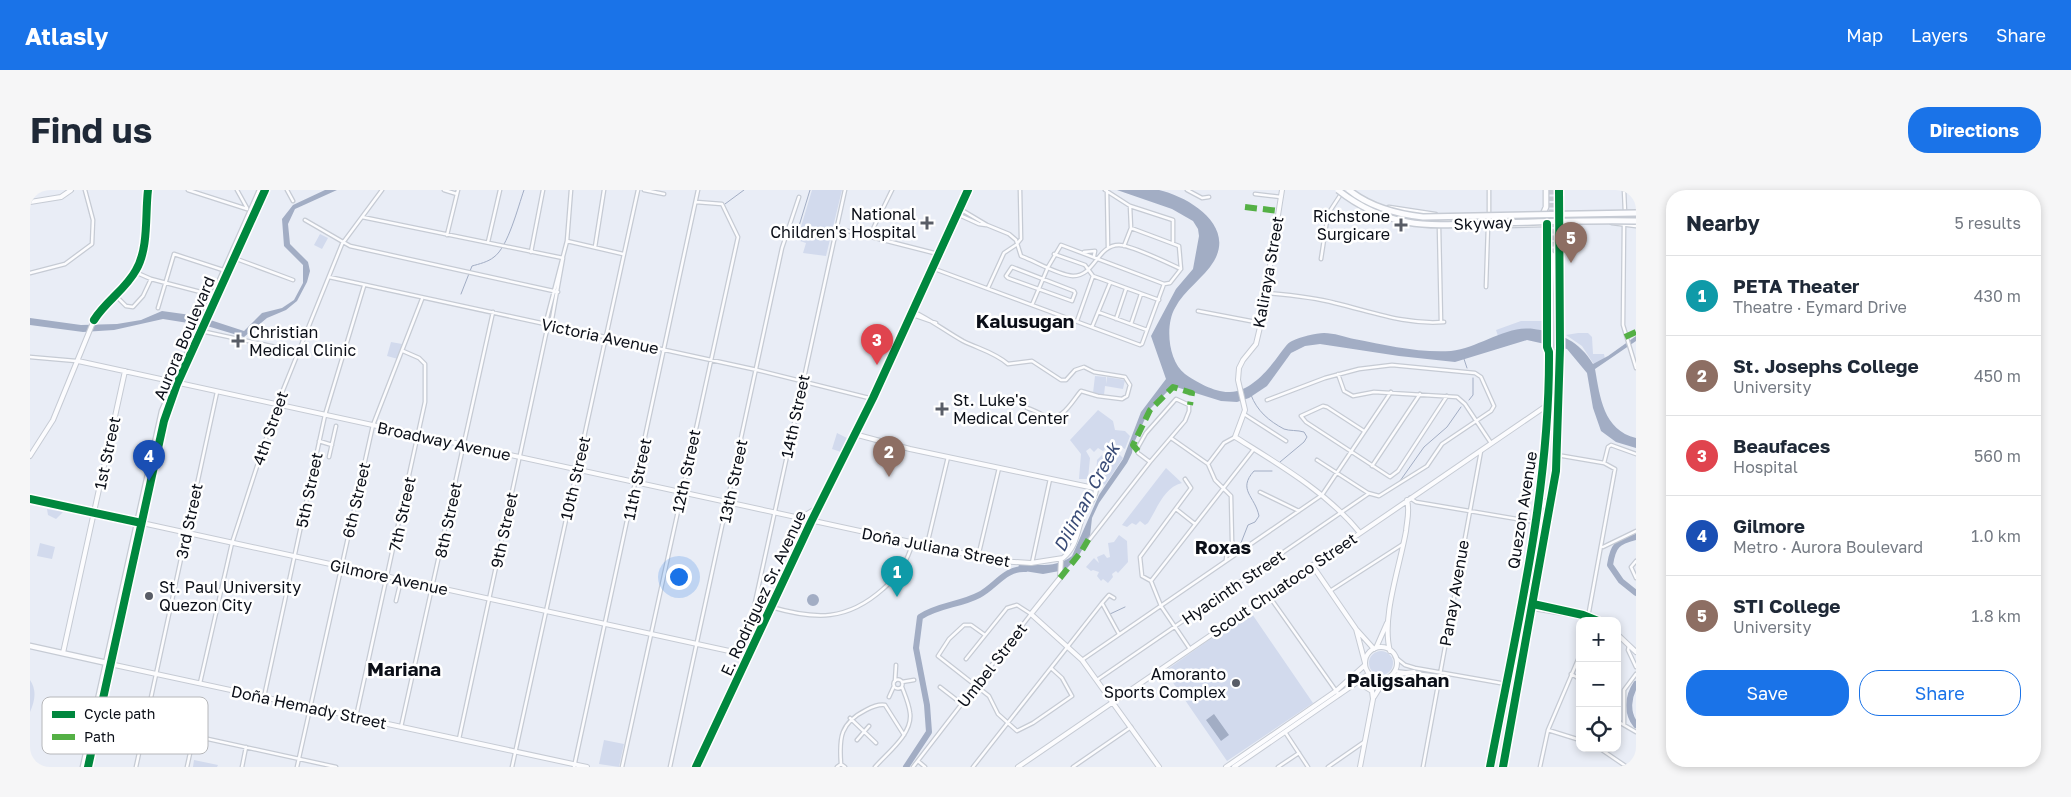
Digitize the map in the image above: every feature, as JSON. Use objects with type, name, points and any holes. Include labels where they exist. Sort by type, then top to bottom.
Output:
[{"type":"highway","name":"Skyway","points":[[1349,190],[1376,206],[1408,216],[1636,212]]},
{"type":"highway","points":[[1349,190],[1371,205],[1408,217],[1448,221],[1488,215]]},
{"type":"highway","name":"Skyway","points":[[1339,191],[1352,201],[1374,212],[1407,222],[1448,224],[1592,220],[1636,221]]},
{"type":"highway","points":[[1339,191],[1353,200],[1391,217],[1407,221],[1497,222],[1504,225]]},
{"type":"highway","points":[[1608,222],[1622,218],[1636,221]]},
{"type":"main road","name":"Aurora Boulevard","points":[[214,296],[234,258],[260,190]]},
{"type":"main road","name":"Aurora Boulevard","points":[[251,210],[265,190]]},
{"type":"main road","points":[[1349,190],[1383,206],[1398,210],[1438,215],[1636,212]]},
{"type":"main road","points":[[1543,214],[1546,207],[1546,190]]},
{"type":"main road","points":[[1559,190],[1559,332]]},
{"type":"main road","points":[[1339,191],[1351,202],[1380,216],[1407,224],[1439,227],[1608,222],[1624,225],[1636,221]]},
{"type":"main road","points":[[1546,224],[1560,213]]},
{"type":"main road","points":[[1546,224],[1549,331]]},
{"type":"main road","name":"Aurora Boulevard","points":[[100,697],[139,523],[175,383],[201,328],[224,270],[240,239]]},
{"type":"main road","points":[[1549,331],[1553,254],[1559,332]]},
{"type":"main road","name":"Quezon Avenue","points":[[1490,767],[1535,524],[1549,404],[1549,331]]},
{"type":"main road","name":"Quezon Avenue","points":[[1503,767],[1551,507],[1557,455],[1559,332]]},
{"type":"main road","name":"Gilmore Avenue","points":[[30,499],[139,523]]},
{"type":"main road","points":[[1535,524],[1541,505],[1547,502],[1551,507]]},
{"type":"main road","name":"Doña Hemady Street","points":[[30,646],[108,664]]},
{"type":"main road","name":"Aurora Boulevard","points":[[102,697],[108,664]]},
{"type":"main road","name":"Aurora Boulevard","points":[[84,767],[87,754]]},
{"type":"main road","name":"Aurora Boulevard","points":[[88,767],[91,754]]},
{"type":"street","points":[[30,202],[60,197],[71,190]]},
{"type":"street","points":[[30,273],[65,264],[92,244],[93,220],[85,190]]},
{"type":"street","points":[[30,456],[47,432],[94,320],[135,272],[142,250],[148,190]]},
{"type":"street","points":[[188,190],[251,210]]},
{"type":"street","points":[[237,190],[244,204],[251,210]]},
{"type":"street","points":[[287,190],[293,201]]},
{"type":"street","name":"4th Street","points":[[200,683],[232,543],[277,405],[342,244],[382,190]]},
{"type":"street","points":[[444,190],[457,192],[446,235]]},
{"type":"street","points":[[488,243],[500,190]]},
{"type":"street","points":[[531,252],[543,190]]},
{"type":"street","name":"9th Street","points":[[549,323],[547,318],[567,241],[571,190]]},
{"type":"street","points":[[595,247],[604,190]]},
{"type":"street","name":"10th Street","points":[[512,767],[638,190]]},
{"type":"street","points":[[644,190],[664,194]]},
{"type":"street","name":"11th Street","points":[[574,766],[698,190]]},
{"type":"street","name":"14th Street","points":[[756,638],[748,630],[845,190]]},
{"type":"street","points":[[869,237],[892,190]]},
{"type":"street","name":"E. Rodriguez Sr. Avenue","points":[[696,767],[968,190]]},
{"type":"street","points":[[988,288],[1004,253],[1016,245],[1021,237],[1020,190]]},
{"type":"street","points":[[1188,190],[1202,198],[1209,197]]},
{"type":"street","name":"Kaliraya Street","points":[[1235,437],[1244,414],[1238,380],[1239,368],[1256,344],[1267,293],[1282,190]]},
{"type":"street","points":[[1488,215],[1489,190]]},
{"type":"street","points":[[1624,190],[1625,212]]},
{"type":"street","points":[[1106,191],[1130,206],[1173,220],[1173,242]]},
{"type":"street","points":[[1106,191],[1108,248]]},
{"type":"street","points":[[1321,259],[1328,214],[1339,191]]},
{"type":"street","points":[[1255,194],[1281,197]]},
{"type":"street","name":"13th Street","points":[[670,767],[782,248],[800,197]]},
{"type":"street","name":"12th Street","points":[[622,767],[738,238],[722,204],[717,202],[696,202]]},
{"type":"street","points":[[237,206],[244,204]]},
{"type":"street","points":[[1124,246],[1130,228],[1130,206]]},
{"type":"street","points":[[959,211],[1009,234],[1016,240],[1016,245],[1022,256],[1075,276],[1089,269],[1095,257],[1108,248],[1124,246],[1181,269]]},
{"type":"street","points":[[362,217],[563,258]]},
{"type":"street","points":[[305,220],[342,244],[558,292]]},
{"type":"street","points":[[1624,225],[1623,325],[1628,347],[1636,368]]},
{"type":"street","points":[[1486,287],[1488,226]]},
{"type":"street","points":[[1267,293],[1300,296],[1336,303],[1403,321],[1443,322],[1439,227]]},
{"type":"street","points":[[836,228],[939,254]]},
{"type":"street","points":[[1032,305],[1054,254],[1061,245],[1164,284],[1170,283],[1181,269],[1180,249],[1173,242],[1130,228]]},
{"type":"street","points":[[567,241],[623,254]]},
{"type":"street","points":[[158,308],[174,254],[224,270]]},
{"type":"street","points":[[1054,254],[1085,265],[1093,276],[1159,300]]},
{"type":"street","points":[[234,258],[293,280]]},
{"type":"street","name":"9th Street","points":[[459,740],[549,323],[552,319],[558,292],[563,258]]},
{"type":"street","points":[[1012,267],[1075,293],[1071,302],[1039,290],[1006,276],[1012,267]]},
{"type":"street","points":[[932,268],[1141,345],[1164,284]]},
{"type":"street","points":[[135,272],[152,279],[214,296]]},
{"type":"street","points":[[1077,321],[1093,276]]},
{"type":"street","name":"Victoria Avenue","points":[[329,277],[422,298],[549,323],[606,338],[757,370],[869,398]]},
{"type":"street","points":[[114,295],[126,306],[132,306],[143,296],[152,279]]},
{"type":"street","points":[[1092,327],[1110,283]]},
{"type":"street","name":"5th Street","points":[[264,697],[325,415],[364,285]]},
{"type":"street","points":[[1116,319],[1126,289]]},
{"type":"street","points":[[1131,324],[1141,294]]},
{"type":"street","name":"6th Street","points":[[297,767],[373,425],[422,298]]},
{"type":"street","points":[[1198,311],[1261,322]]},
{"type":"street","name":"8th Street","points":[[400,727],[493,312]]},
{"type":"street","points":[[1098,312],[1147,330]]},
{"type":"street","points":[[911,313],[927,322],[937,324],[964,341],[996,354],[1008,364],[1032,361],[1061,380],[1066,380],[1075,370],[1084,367],[1094,372],[1125,377],[1130,385],[1127,396],[1122,399],[1081,391],[1068,409],[1054,418],[1046,417],[1027,408]]},
{"type":"street","points":[[201,328],[299,352]]},
{"type":"street","name":"7th Street","points":[[356,717],[426,402],[425,364],[419,358],[403,351]]},
{"type":"street","points":[[30,357],[78,362]]},
{"type":"street","name":"Broadway Avenue","points":[[78,362],[811,522]]},
{"type":"street","points":[[1267,400],[1338,374],[1358,369],[1392,365],[1474,373],[1481,377],[1495,408],[1440,446],[1427,466],[1383,494],[1376,496],[1368,493],[1318,460]]},
{"type":"street","name":"1st Street","points":[[63,653],[125,371]]},
{"type":"street","points":[[1338,374],[1344,390],[1350,395],[1391,392],[1460,398],[1491,443]]},
{"type":"street","name":"E. Rodriguez Sr. Avenue","points":[[855,433],[869,398],[881,378]]},
{"type":"street","name":"3rd Street","points":[[150,697],[217,392]]},
{"type":"street","points":[[1082,660],[1322,495],[1391,392]]},
{"type":"street","points":[[1372,466],[1420,394]]},
{"type":"street","points":[[1365,431],[1323,406],[1301,416],[1306,422],[1387,476],[1396,474],[1447,396]]},
{"type":"street","points":[[1090,539],[1150,462],[1185,422],[1190,411],[1189,405],[1176,399],[1146,433],[1137,449],[1138,453],[1150,462]]},
{"type":"street","name":"Scout Chuatoco Street","points":[[1018,767],[1549,404]]},
{"type":"street","points":[[1244,414],[1286,441]]},
{"type":"street","points":[[329,457],[336,426]]},
{"type":"street","points":[[855,433],[948,457],[1096,490],[1084,514],[1076,542],[1062,560]]},
{"type":"street","points":[[1208,464],[1224,443],[1235,437],[1322,495],[1342,511],[1360,533]]},
{"type":"street","points":[[1171,438],[1208,464],[1215,480],[1224,487],[1232,500],[1233,544],[1238,553]]},
{"type":"street","points":[[319,441],[332,445]]},
{"type":"street","points":[[1604,463],[1608,447],[1611,445],[1636,454]]},
{"type":"street","points":[[1151,581],[1254,449]]},
{"type":"street","name":"Panay Avenue","points":[[1424,767],[1439,674],[1482,450]]},
{"type":"street","points":[[1533,606],[1588,617],[1615,472],[1613,466],[1604,463],[1557,455]]},
{"type":"street","points":[[927,547],[948,457]]},
{"type":"street","points":[[978,557],[1000,468]]},
{"type":"street","points":[[1032,563],[1050,479]]},
{"type":"street","points":[[1185,479],[1191,488],[1140,557],[1142,576],[1151,581],[1160,606],[1190,649]]},
{"type":"street","points":[[1260,492],[1299,511]]},
{"type":"street","name":"Hyacinth Street","points":[[1097,680],[1368,493]]},
{"type":"street","points":[[1439,674],[1405,665],[1390,651],[1387,634],[1404,543],[1409,499],[1416,502],[1470,510],[1535,524]]},
{"type":"street","points":[[798,519],[818,506]]},
{"type":"street","points":[[1176,508],[1195,524]]},
{"type":"street","name":"Doña Juliana Street","points":[[811,522],[998,561],[1032,563],[1062,560]]},
{"type":"street","name":"Gilmore Avenue","points":[[139,523],[697,644],[748,657]]},
{"type":"street","points":[[1602,547],[1636,531]]},
{"type":"street","points":[[1330,591],[1404,543]]},
{"type":"street","points":[[771,606],[814,616],[851,611],[864,604],[890,583],[906,560],[912,544]]},
{"type":"street","points":[[1226,560],[1227,551],[1233,544]]},
{"type":"street","name":"Umbel Street","points":[[913,767],[1061,574],[1062,560]]},
{"type":"street","points":[[1636,561],[1631,567],[1636,578]]},
{"type":"street","points":[[1312,565],[1356,629],[1375,649],[1390,651]]},
{"type":"street","points":[[396,601],[401,580]]},
{"type":"street","points":[[973,767],[1102,603],[1109,595],[1114,598]]},
{"type":"street","points":[[1268,595],[1338,693]]},
{"type":"street","points":[[1102,603],[1119,634]]},
{"type":"street","points":[[966,659],[1007,608],[1017,605],[1031,614],[1069,646],[1082,660],[1159,767]]},
{"type":"street","points":[[1234,767],[1338,693],[1365,664],[1367,656],[1375,649],[1388,621]]},
{"type":"street","points":[[985,634],[971,625],[964,625],[958,628],[938,654],[990,696],[998,714],[1017,731],[1022,730],[1071,698],[1072,693],[1051,668]]},
{"type":"street","points":[[1356,629],[1365,664],[1370,674],[1373,693],[1360,767]]},
{"type":"street","points":[[1621,638],[1636,652]]},
{"type":"street","points":[[1368,641],[1380,639]]},
{"type":"street","points":[[1630,646],[1628,650],[1636,668]]},
{"type":"street","points":[[1394,671],[1395,657]]},
{"type":"street","points":[[1540,767],[1548,730],[1577,662]]},
{"type":"street","name":"Doña Hemady Street","points":[[108,664],[574,766],[587,767]]},
{"type":"street","points":[[889,697],[894,686],[896,665]]},
{"type":"street","points":[[1373,699],[1387,677],[1394,671],[1439,674],[1506,684]]},
{"type":"street","points":[[1381,686],[1399,674],[1414,672]]},
{"type":"street","points":[[1226,767],[1370,674]]},
{"type":"street","points":[[1370,674],[1378,678],[1387,677]]},
{"type":"street","points":[[1571,674],[1576,677]]},
{"type":"street","points":[[1624,724],[1623,692],[1636,674]]},
{"type":"street","points":[[895,681],[900,679],[902,682],[914,680]]},
{"type":"street","points":[[875,767],[904,734],[910,721],[910,713],[902,682]]},
{"type":"street","points":[[1357,682],[1373,693]]},
{"type":"street","points":[[894,686],[897,688],[902,687]]},
{"type":"street","points":[[940,687],[962,704]]},
{"type":"street","points":[[841,764],[840,741],[850,718],[882,704],[888,708],[904,734]]},
{"type":"street","points":[[850,718],[876,743]]},
{"type":"street","points":[[1621,723],[1636,732]]},
{"type":"street","points":[[857,740],[869,726]]},
{"type":"street","points":[[1073,767],[1131,727]]},
{"type":"street","points":[[1548,730],[1576,739]]},
{"type":"street","points":[[1285,732],[1308,767]]},
{"type":"street","points":[[208,738],[336,767]]},
{"type":"street","points":[[1328,767],[1364,742]]},
{"type":"street","points":[[242,767],[246,747]]},
{"type":"street","points":[[1605,752],[1627,767]]},
{"type":"street","points":[[1278,767],[1299,753]]},
{"type":"street","name":"3rd Street","points":[[136,767],[138,754]]},
{"type":"street","points":[[188,767],[190,754]]},
{"type":"street","points":[[918,761],[925,767]]},
{"type":"street","points":[[1633,767],[1636,761]]},
{"type":"street","points":[[837,767],[841,764]]},
{"type":"street","points":[[841,764],[845,767]]},
{"type":"shaded area","points":[[325,190],[337,190],[295,209],[288,224],[290,244],[308,262],[310,271],[307,282],[297,301],[286,310],[267,318],[244,337],[207,326],[163,319],[114,330],[83,332],[30,325],[30,318],[81,325],[117,324],[141,320],[162,311],[198,316],[244,331],[262,313],[282,308],[294,300],[303,283],[303,265],[284,246],[282,219],[293,205]]},
{"type":"shaded area","points":[[812,190],[842,190],[826,256],[803,253],[806,243],[797,240]]},
{"type":"shaded area","points":[[1117,190],[1159,190],[1171,194],[1195,206],[1214,225],[1218,236],[1219,248],[1214,261],[1175,308],[1169,333],[1172,352],[1179,368],[1200,383],[1224,392],[1238,391],[1258,379],[1290,342],[1312,334],[1321,333],[1402,348],[1426,351],[1451,351],[1472,346],[1513,330],[1543,330],[1568,339],[1588,356],[1593,364],[1636,336],[1636,341],[1595,369],[1601,401],[1605,411],[1616,428],[1636,438],[1636,448],[1616,442],[1601,431],[1593,408],[1587,373],[1567,349],[1527,340],[1455,362],[1320,344],[1305,346],[1291,353],[1267,386],[1249,398],[1237,402],[1221,401],[1173,386],[1149,410],[1127,463],[1099,503],[1092,518],[1090,536],[1078,557],[1065,570],[1043,574],[1018,570],[1019,564],[1053,564],[1072,556],[1099,495],[1123,459],[1141,412],[1166,379],[1151,336],[1176,289],[1193,269],[1199,236],[1198,229],[1193,221],[1172,209]]},
{"type":"shaded area","points":[[320,234],[328,238],[322,249],[314,245]]},
{"type":"shaded area","points":[[1521,321],[1544,321],[1544,331],[1515,331],[1498,336],[1496,330]]},
{"type":"shaded area","points":[[1588,333],[1592,337],[1593,354],[1604,354],[1605,359],[1595,366],[1582,346],[1566,335]]},
{"type":"shaded area","points":[[391,342],[402,344],[398,359],[387,356]]},
{"type":"shaded area","points":[[1095,376],[1106,377],[1106,384],[1107,377],[1125,380],[1123,389],[1105,386],[1104,395],[1093,393]]},
{"type":"shaded area","points":[[1098,410],[1113,421],[1115,430],[1125,431],[1130,436],[1125,449],[1117,445],[1113,450],[1107,447],[1103,451],[1098,448],[1094,452],[1090,448],[1086,451],[1090,458],[1088,479],[1079,479],[1081,454],[1070,440]]},
{"type":"shaded area","points":[[837,433],[847,438],[841,452],[832,449]]},
{"type":"shaded area","points":[[1112,454],[1120,455],[1123,458],[1105,485],[1096,478],[1097,460],[1102,455],[1105,459]]},
{"type":"shaded area","points":[[1166,468],[1182,483],[1170,489],[1148,523],[1145,525],[1140,521],[1136,525],[1132,523],[1127,527],[1122,525]]},
{"type":"shaded area","points":[[47,509],[63,512],[56,519],[48,515]]},
{"type":"shaded area","points":[[1119,535],[1127,541],[1128,562],[1118,573],[1116,571],[1112,574],[1113,577],[1108,583],[1103,579],[1101,581],[1097,576],[1099,572],[1091,571],[1086,567],[1094,558],[1099,563],[1097,557],[1104,554],[1107,558],[1110,557],[1108,543],[1114,542]]},
{"type":"shaded area","points":[[40,543],[55,547],[52,559],[37,556]]},
{"type":"shaded area","points":[[811,594],[815,594],[819,600],[815,606],[811,606],[807,602],[807,598]]},
{"type":"shaded area","name":"Amoranto Sports Complex","points":[[1250,611],[1313,703],[1227,761],[1165,671]]},
{"type":"shaded area","points":[[1381,651],[1390,654],[1393,663],[1390,672],[1381,675],[1372,672],[1369,663],[1372,654]]},
{"type":"shaded area","points":[[30,680],[34,688],[34,696],[30,712]]},
{"type":"shaded area","points":[[1214,714],[1229,735],[1221,741],[1206,720]]},
{"type":"shaded area","points":[[604,740],[624,744],[619,767],[599,764]]},
{"type":"shaded area","points":[[194,760],[218,765],[217,767],[193,767]]},
{"type":"waterway","points":[[461,294],[472,266],[492,259],[504,245],[524,190]]},
{"type":"waterway","points":[[725,204],[744,190]]},
{"type":"waterway","points":[[795,239],[810,190]]},
{"type":"waterway","points":[[1464,359],[1467,368]]},
{"type":"waterway","points":[[1469,400],[1473,395],[1473,378]]},
{"type":"waterway","points":[[1251,395],[1260,411],[1273,423],[1284,429],[1304,432],[1307,437],[1304,442],[1280,462]]},
{"type":"waterway","points":[[1400,481],[1424,447],[1447,427],[1461,407]]},
{"type":"waterway","points":[[1239,548],[1248,525],[1255,522],[1259,516],[1247,488],[1249,478],[1254,471],[1272,471]]},
{"type":"waterway","points":[[1636,537],[1617,545],[1610,565],[1621,581],[1636,593]]},
{"type":"waterway","name":"Diliman Creek","points":[[906,767],[929,732],[927,705],[916,648],[920,617],[934,610],[979,595],[1006,575],[1025,569]]},
{"type":"waterway","points":[[1110,614],[1125,607]]},
{"type":"waterway","points":[[1636,684],[1629,704],[1629,710],[1636,725]]},
{"type":"tunnel","points":[[1551,190],[1551,254]]},
{"type":"tunnel","points":[[1555,190],[1555,255]]},
{"type":"railway","points":[[100,697],[161,421],[173,388],[262,190]]},
{"type":"railway","points":[[85,767],[88,754]]},
{"type":"marked path","points":[[1245,207],[1279,211]]},
{"type":"marked path","points":[[1625,337],[1636,332]]},
{"type":"marked path","points":[[1138,451],[1133,445],[1150,410],[1173,387],[1192,393],[1190,405]]},
{"type":"marked path","points":[[1060,578],[1081,552],[1091,535]]},
{"type":"cycle path","points":[[94,320],[132,277],[140,261],[145,241],[148,190]]},
{"type":"cycle path","points":[[103,697],[164,421],[177,384],[265,190]]},
{"type":"cycle path","points":[[696,767],[811,522],[873,398],[968,190]]},
{"type":"cycle path","points":[[1503,767],[1556,471],[1560,348],[1559,190]]},
{"type":"cycle path","points":[[1490,767],[1530,561],[1544,457],[1549,352],[1547,347],[1547,224]]},
{"type":"cycle path","points":[[30,499],[137,522]]},
{"type":"cycle path","points":[[1533,604],[1588,617]]},
{"type":"cycle path","points":[[88,767],[91,754]]},
{"type":"place","name":"National Children's Hospital","points":[[927,223]]},
{"type":"place","name":"Richstone Surgicare","points":[[1401,225]]},
{"type":"place","name":"STI College","points":[[1571,263]]},
{"type":"place","name":"Christian Medical Clinic","points":[[238,341]]},
{"type":"place","name":"Beaufaces","points":[[877,365]]},
{"type":"place","name":"St. Luke's Medical Center","points":[[942,409]]},
{"type":"place","name":"St. Josephs College","points":[[889,477]]},
{"type":"place","name":"Gilmore","points":[[149,481]]},
{"type":"place","name":"St. Paul University Quezon City","points":[[149,596]]},
{"type":"place","name":"PETA Theater","points":[[897,597]]},
{"type":"place","name":"Amoranto Sports Complex","points":[[1236,683]]},
{"type":"district","name":"Kalusugan","points":[[1025,320]]},
{"type":"district","name":"Roxas","points":[[1223,546]]},
{"type":"district","name":"Mariana","points":[[404,668]]},
{"type":"district","name":"Paligsahan","points":[[1398,679]]}]
